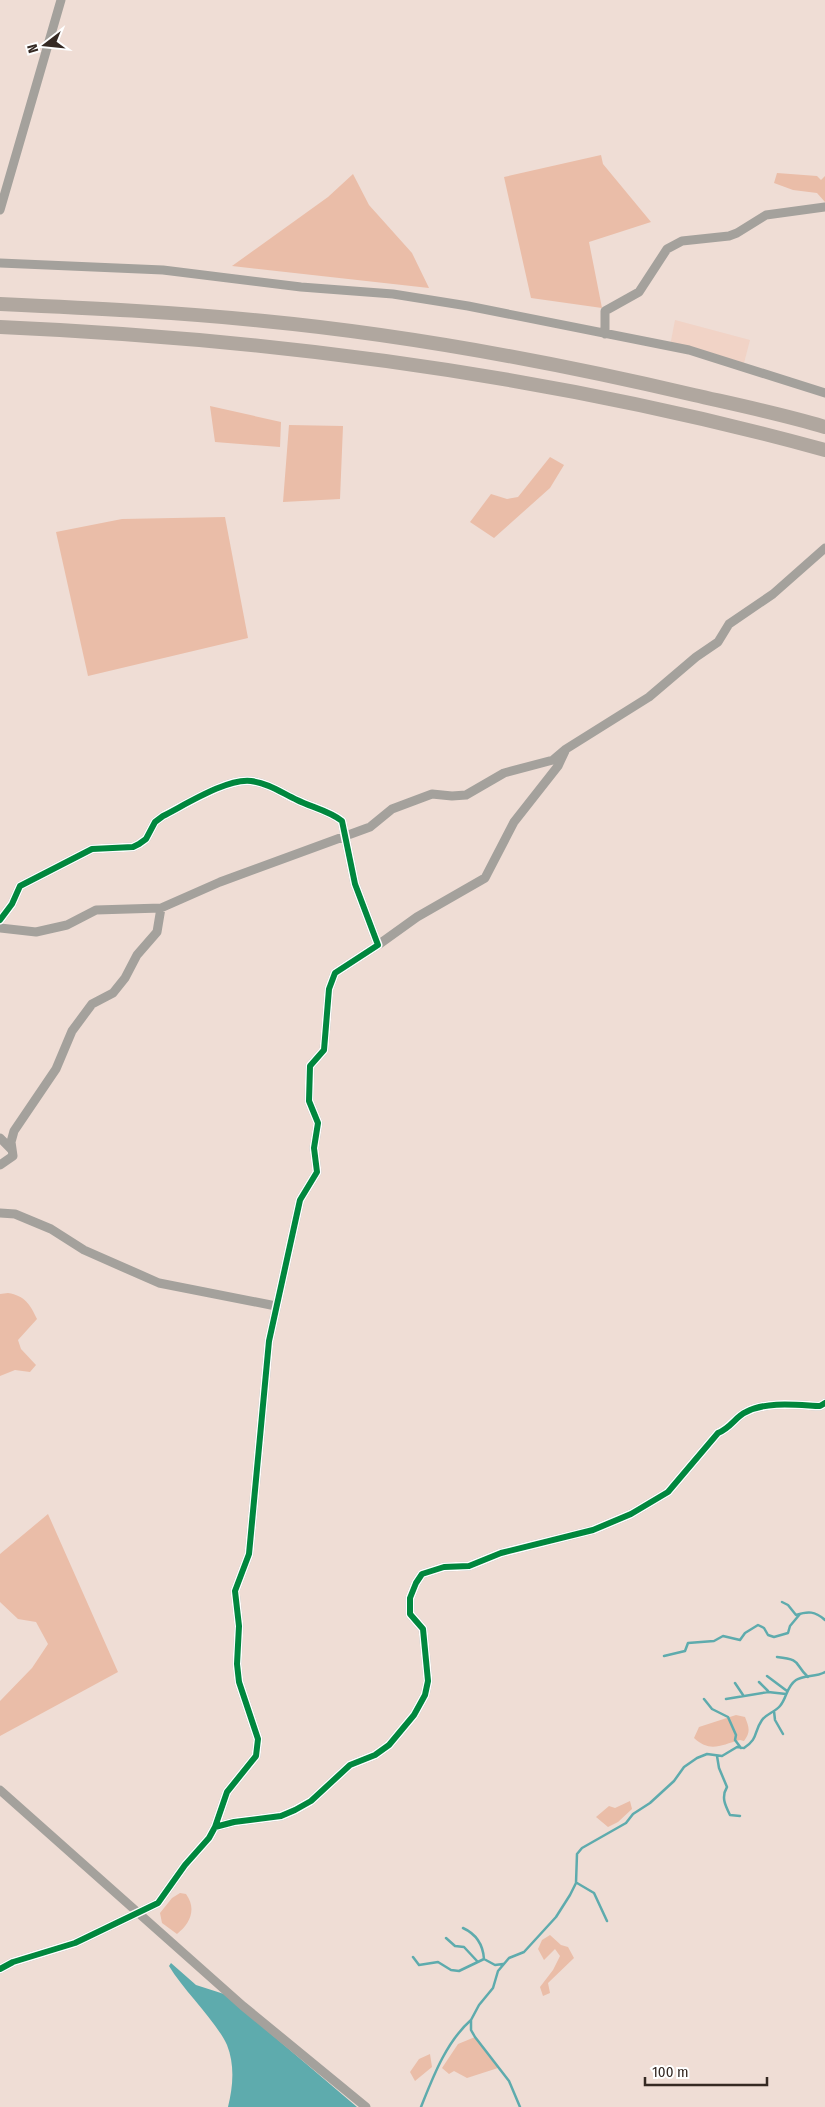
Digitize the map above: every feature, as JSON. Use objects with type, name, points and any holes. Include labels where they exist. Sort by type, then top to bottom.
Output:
[{"type":"highway","points":[[0,304],[126,309],[257,320],[409,340],[545,362],[661,387],[825,427]]},
{"type":"highway","points":[[0,327],[131,333],[399,362],[514,380],[640,406],[825,450]]},
{"type":"street","points":[[0,210],[61,0]]},
{"type":"street","points":[[605,334],[605,311],[639,292],[667,249],[674,244],[682,241],[737,234],[766,215],[825,207]]},
{"type":"street","points":[[0,262],[163,270],[301,287],[393,294],[468,306],[689,350],[825,394]]},
{"type":"street","points":[[0,928],[36,932],[67,925],[96,910],[161,908],[220,882],[370,827],[392,810],[432,794],[466,795],[504,773],[553,760],[566,749],[649,697],[696,657],[718,642],[729,624],[742,613],[773,594],[825,548]]},
{"type":"street","points":[[0,1969],[13,1962],[74,1943],[158,1903],[215,1827],[227,1792],[256,1756],[258,1746],[240,1682],[237,1664],[239,1626],[235,1591],[249,1554],[266,1366],[276,1306],[300,1200],[317,1172],[314,1148],[318,1123],[309,1101],[310,1066],[324,1050],[329,989],[335,974],[418,917],[485,878],[514,822],[558,766],[566,749]]},
{"type":"street","points":[[0,920],[12,904],[20,886],[92,849],[139,844],[146,839],[155,822],[163,816],[232,783],[250,781],[271,787],[336,816],[342,821],[355,884],[378,945]]},
{"type":"street","points":[[0,1165],[13,1156],[11,1142],[14,1131],[56,1069],[72,1031],[92,1004],[113,993],[126,978],[137,955],[157,932],[161,908]]},
{"type":"street","points":[[0,1138],[12,1150]]},
{"type":"street","points":[[0,1213],[15,1214],[51,1229],[84,1250],[159,1283],[276,1306]]},
{"type":"street","points":[[215,1827],[234,1822],[281,1816],[295,1810],[310,1801],[350,1765],[375,1755],[389,1745],[414,1715],[425,1695],[428,1681],[423,1629],[410,1614],[410,1598],[422,1574],[444,1567],[469,1566],[502,1552],[593,1530],[632,1514],[668,1492],[718,1433],[730,1428],[744,1412],[756,1408],[785,1405],[820,1406],[825,1403]]},
{"type":"street","points":[[0,1790],[244,2006],[366,2107]]},
{"type":"shaded area","points":[[601,155],[603,164],[651,222],[589,242],[602,308],[531,298],[504,177]]},
{"type":"shaded area","points":[[777,173],[817,176],[821,180],[825,176],[825,202],[817,193],[793,190],[774,183]]},
{"type":"shaded area","points":[[353,174],[369,205],[412,253],[429,288],[232,266],[328,197]]},
{"type":"shaded area","points":[[675,320],[750,340],[743,367],[670,346]]},
{"type":"shaded area","points":[[210,406],[281,422],[280,447],[215,442]]},
{"type":"shaded area","points":[[289,425],[343,426],[340,499],[283,502]]},
{"type":"shaded area","points":[[550,457],[564,465],[550,488],[494,538],[470,522],[491,494],[507,499],[518,497]]},
{"type":"shaded area","points":[[225,517],[248,638],[88,676],[56,532],[122,519]]},
{"type":"shaded area","points":[[8,1293],[23,1299],[32,1309],[37,1319],[18,1340],[21,1349],[36,1365],[30,1372],[15,1370],[0,1376],[0,1294]]},
{"type":"shaded area","points":[[48,1514],[118,1672],[0,1736],[0,1701],[32,1668],[48,1644],[36,1622],[18,1619],[0,1602],[0,1554]]},
{"type":"shaded area","points":[[736,1715],[745,1717],[748,1724],[749,1729],[744,1741],[740,1740],[711,1747],[700,1743],[694,1738],[699,1727]]},
{"type":"shaded area","points":[[630,1801],[632,1809],[618,1822],[608,1827],[596,1817],[609,1806],[615,1808]]},
{"type":"shaded area","points":[[180,1893],[186,1894],[191,1905],[191,1911],[185,1926],[177,1934],[162,1923],[160,1913],[172,1898]]},
{"type":"shaded area","points":[[550,1935],[561,1945],[568,1947],[574,1958],[548,1983],[550,1993],[543,1996],[540,1987],[553,1970],[560,1956],[555,1949],[544,1960],[538,1949],[542,1940]]},
{"type":"shaded area","points":[[475,2037],[498,2068],[467,2078],[454,2071],[449,2074],[442,2068],[458,2044]]},
{"type":"shaded area","points":[[430,2054],[432,2067],[415,2081],[410,2072],[419,2059]]},
{"type":"water","points":[[171,1963],[196,1985],[224,1994],[357,2107],[228,2107],[232,2076],[230,2053],[227,2045],[215,2026],[175,1976],[169,1966]]},
{"type":"waterway","points":[[782,1602],[788,1605],[796,1615],[811,1613],[825,1620]]},
{"type":"waterway","points":[[664,1656],[685,1651],[688,1643],[714,1641],[723,1636],[740,1640],[745,1633],[758,1625],[764,1628],[768,1635],[774,1637],[788,1633],[790,1626],[800,1614]]},
{"type":"waterway","points":[[777,1657],[791,1659],[797,1663],[808,1677]]},
{"type":"waterway","points":[[520,2107],[509,2081],[471,2030],[471,2020],[479,2005],[493,1988],[498,1971],[509,1958],[524,1952],[556,1917],[576,1883],[577,1854],[582,1848],[626,1823],[633,1814],[650,1803],[674,1781],[684,1767],[697,1758],[707,1754],[722,1756],[737,1747],[744,1748],[752,1741],[764,1718],[780,1706],[788,1689],[796,1680],[825,1672]]},
{"type":"waterway","points":[[767,1676],[787,1691]]},
{"type":"waterway","points":[[759,1682],[768,1691]]},
{"type":"waterway","points":[[735,1683],[743,1695]]},
{"type":"waterway","points":[[726,1699],[768,1692],[786,1694]]},
{"type":"waterway","points":[[704,1699],[712,1709],[728,1717],[736,1735],[735,1740],[741,1748]]},
{"type":"waterway","points":[[774,1711],[775,1720],[783,1734]]},
{"type":"waterway","points":[[717,1756],[719,1768],[727,1787],[724,1801],[730,1815],[740,1816]]},
{"type":"waterway","points":[[577,1883],[594,1893],[607,1921]]},
{"type":"waterway","points":[[463,1928],[472,1933],[478,1940],[484,1959]]},
{"type":"waterway","points":[[446,1938],[455,1946],[464,1947],[477,1961]]},
{"type":"waterway","points":[[413,1957],[419,1965],[438,1962],[451,1970],[459,1971],[484,1959],[495,1965],[503,1964]]},
{"type":"waterway","points":[[421,2107],[447,2049],[471,2020]]},
{"type":"cycle path","points":[[0,920],[12,904],[20,886],[92,849],[133,847],[146,839],[155,822],[163,816],[218,788],[241,781],[251,781],[269,786],[302,803],[332,814],[342,821],[355,884],[378,945],[335,973],[329,989],[324,1050],[310,1066],[309,1101],[318,1123],[314,1148],[317,1172],[300,1200],[269,1341],[249,1554],[235,1591],[239,1626],[237,1664],[239,1682],[258,1739],[256,1756],[227,1792],[215,1827],[209,1838],[185,1865],[158,1903],[75,1943],[13,1962],[0,1969]]},
{"type":"cycle path","points":[[215,1827],[234,1822],[281,1816],[311,1801],[350,1765],[375,1755],[389,1745],[414,1715],[425,1695],[428,1681],[423,1629],[410,1614],[410,1598],[422,1574],[444,1567],[469,1566],[501,1553],[593,1530],[631,1514],[668,1492],[718,1433],[727,1428],[742,1414],[763,1406],[820,1406],[825,1403]]}]
